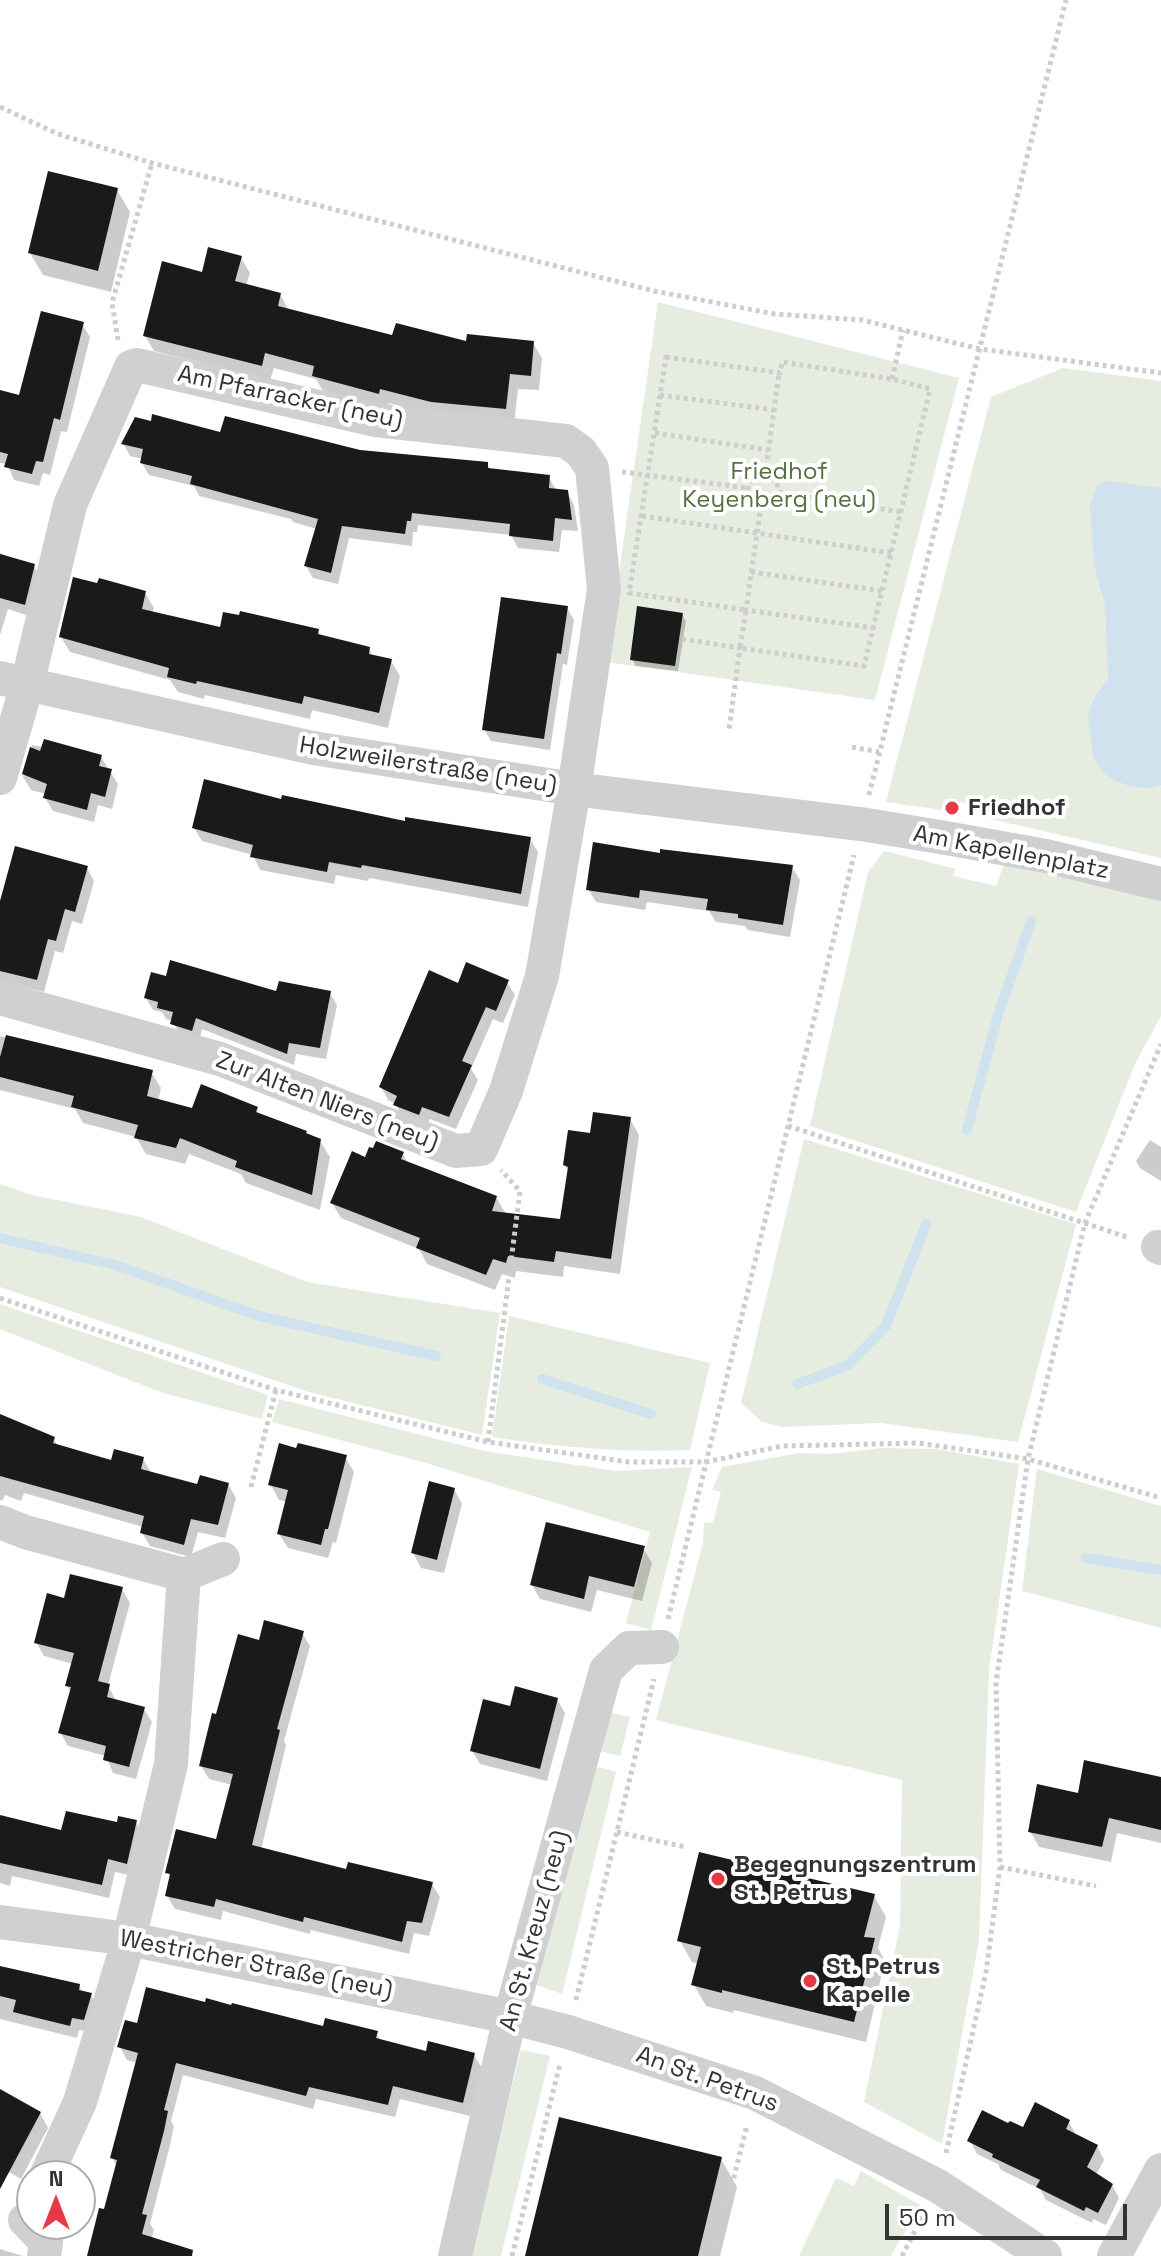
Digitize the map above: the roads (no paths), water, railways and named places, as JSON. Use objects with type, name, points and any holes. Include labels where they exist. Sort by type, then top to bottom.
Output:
[{"type":"street","name":"Am Pfarracker (neu)","points":[[14,681],[70,505],[131,367],[137,365],[375,420],[566,441],[581,452],[592,468],[604,589],[574,789]]},
{"type":"street","points":[[0,778],[14,681]]},
{"type":"street","name":"Holzweilerstraße (neu)","points":[[14,681],[313,748],[574,789],[861,824]]},
{"type":"street","name":"Zur Alten Niers (neu)","points":[[0,998],[220,1059],[456,1151],[481,1149],[506,1091],[542,976],[574,789]]},
{"type":"street","name":"Am Kapellenplatz","points":[[861,824],[1046,856],[1161,884]]},
{"type":"street","points":[[0,1522],[25,1532],[184,1575],[223,1559]]},
{"type":"street","points":[[53,2160],[80,2102],[129,1939],[171,1764],[184,1575]]},
{"type":"street","name":"An St. Kreuz (neu)","points":[[455,2256],[510,2017],[606,1670],[629,1648],[662,1647]]},
{"type":"street","name":"Westricher Straße (neu)","points":[[0,1922],[129,1939],[510,2017]]},
{"type":"street","name":"An St. Petrus","points":[[510,2017],[568,2032],[755,2093],[938,2186],[1045,2256]]},
{"type":"street","points":[[1114,2256],[1161,2170]]},
{"type":"water","points":[[1108,481],[1161,488],[1161,785],[1151,788],[1132,787],[1116,781],[1103,773],[1093,757],[1088,717],[1092,702],[1108,678],[1105,604],[1094,565],[1090,505],[1098,484]]},
{"type":"waterway","points":[[967,1130],[998,1015],[1031,921]]},
{"type":"waterway","points":[[797,1384],[847,1366],[886,1326],[926,1224]]},
{"type":"waterway","points":[[0,1238],[115,1265],[259,1316],[436,1356]]},
{"type":"waterway","points":[[542,1379],[651,1414]]},
{"type":"waterway","points":[[1086,1558],[1161,1570]]},
{"type":"place","name":"Friedhof","points":[[952,808]]},
{"type":"place","name":"Begegnungszentrum St. Petrus","points":[[718,1879]]},
{"type":"place","name":"St. Petrus Kapelle","points":[[810,1981]]},
{"type":"park label","name":"Friedhof Keyenberg (neu)","points":[[779,486]]}]
